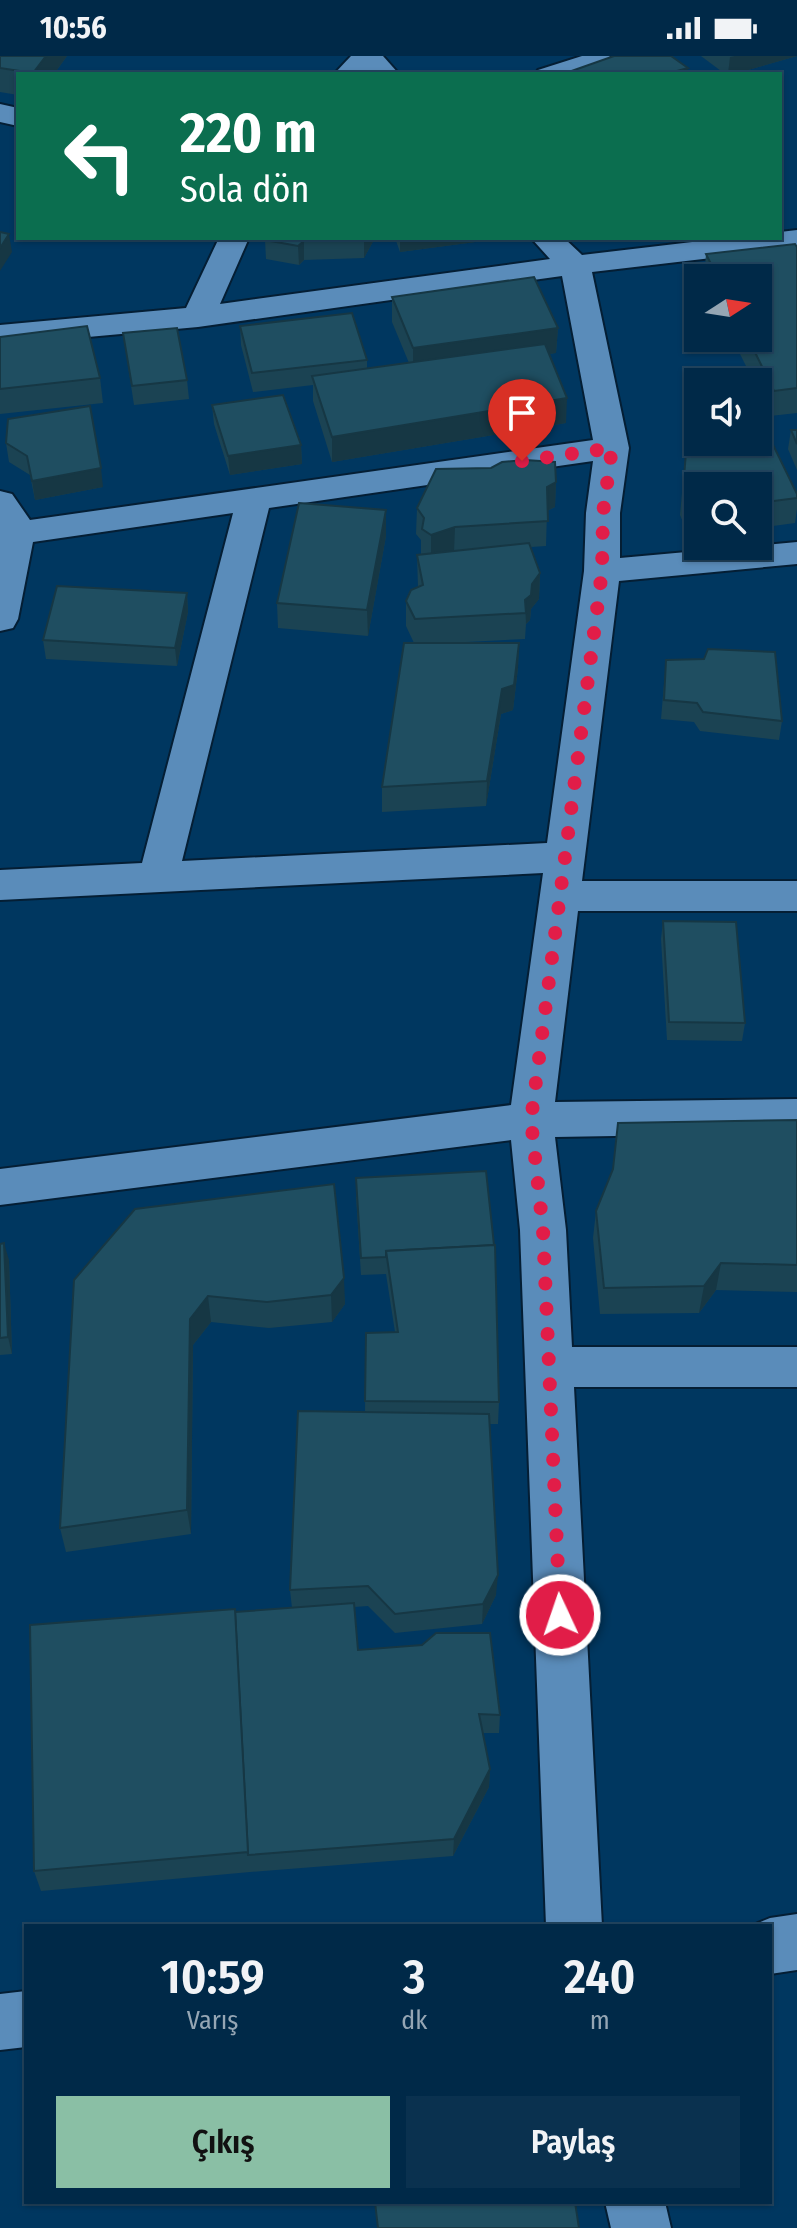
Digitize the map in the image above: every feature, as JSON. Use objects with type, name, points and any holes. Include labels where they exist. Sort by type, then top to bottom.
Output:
[{"type":"street","points":[[350,72],[367,56],[383,72]]},
{"type":"street","points":[[198,317],[233,240]]},
{"type":"street","points":[[0,335],[198,317],[561,252],[779,240]]},
{"type":"street","points":[[561,252],[612,448],[603,513],[602,571],[531,1120],[543,1230],[574,1924]]},
{"type":"street","points":[[0,619],[16,540],[8,517],[254,500],[612,448]]},
{"type":"street","points":[[158,878],[254,500]]},
{"type":"street","points":[[602,571],[797,553]]},
{"type":"street","points":[[0,885],[158,878],[564,876],[797,896]]},
{"type":"street","points":[[0,1187],[531,1120],[797,1116]]},
{"type":"street","points":[[549,1367],[797,1367]]},
{"type":"street","points":[[772,1946],[797,1942]]},
{"type":"street","points":[[0,2022],[24,2019]]},
{"type":"street","points":[[635,2204],[641,2228]]},
{"type":"lane","points":[[550,72],[601,56]]},
{"type":"building","points":[[0,56],[46,56],[34,72],[0,68]]},
{"type":"building","points":[[614,56],[671,56],[688,68],[673,72],[569,72]]},
{"type":"building","points":[[0,232],[9,234],[0,248]]},
{"type":"building","points":[[265,240],[334,240],[304,241],[298,246]]},
{"type":"building","points":[[795,244],[797,388],[774,391],[772,368],[763,368],[755,352],[772,352],[772,264],[711,264],[706,254]]},
{"type":"building","points":[[534,277],[558,328],[413,348],[392,297]]},
{"type":"building","points":[[352,313],[367,360],[252,373],[240,326]]},
{"type":"building","points":[[87,326],[100,378],[0,389],[0,337]]},
{"type":"building","points":[[177,328],[187,380],[132,386],[123,333]]},
{"type":"building","points":[[545,344],[567,398],[332,437],[312,376]]},
{"type":"building","points":[[283,395],[301,445],[228,456],[212,405]]},
{"type":"building","points":[[90,406],[101,468],[32,481],[27,456],[6,443],[8,419]]},
{"type":"building","points":[[791,430],[797,430],[797,444]]},
{"type":"building","points":[[772,443],[797,498],[772,501],[772,472],[684,472],[686,456],[772,456]]},
{"type":"building","points":[[502,462],[555,462],[556,482],[547,487],[548,521],[455,527],[431,535],[422,529],[424,518],[417,508],[436,469],[491,468]]},
{"type":"building","points":[[299,503],[386,510],[367,610],[277,603]]},
{"type":"building","points":[[529,543],[540,573],[532,584],[531,595],[525,600],[526,613],[415,619],[406,601],[411,590],[423,585],[417,555]]},
{"type":"building","points":[[57,586],[187,593],[175,648],[43,640]]},
{"type":"building","points":[[404,643],[519,643],[514,685],[502,689],[487,781],[382,787]]},
{"type":"building","points":[[708,649],[775,652],[782,721],[703,712],[697,703],[664,700],[666,660],[704,659]]},
{"type":"building","points":[[663,921],[736,922],[745,1023],[669,1022]]},
{"type":"building","points":[[797,1120],[797,1265],[721,1263],[704,1286],[604,1288],[596,1211],[613,1169],[618,1123]]},
{"type":"building","points":[[486,1171],[494,1245],[386,1251],[386,1257],[361,1258],[356,1178]]},
{"type":"building","points":[[334,1184],[344,1278],[331,1295],[267,1302],[208,1296],[190,1319],[187,1510],[60,1528],[74,1280],[135,1209]]},
{"type":"building","points":[[4,1243],[8,1337],[0,1338],[0,1244]]},
{"type":"building","points":[[495,1245],[499,1402],[365,1401],[366,1333],[398,1332],[386,1251]]},
{"type":"building","points":[[298,1411],[489,1414],[498,1575],[483,1604],[395,1614],[368,1586],[290,1590]]},
{"type":"building","points":[[354,1603],[358,1650],[422,1645],[436,1633],[490,1633],[500,1715],[479,1714],[490,1769],[454,1839],[248,1855],[235,1612]]},
{"type":"building","points":[[235,1609],[248,1852],[34,1871],[30,1625]]},
{"type":"building","points":[[375,2204],[575,2204],[579,2228],[378,2228]]},
{"type":"route","points":[[522,461],[612,448],[603,513],[602,571],[531,1120],[543,1230],[560,1615]]}]
